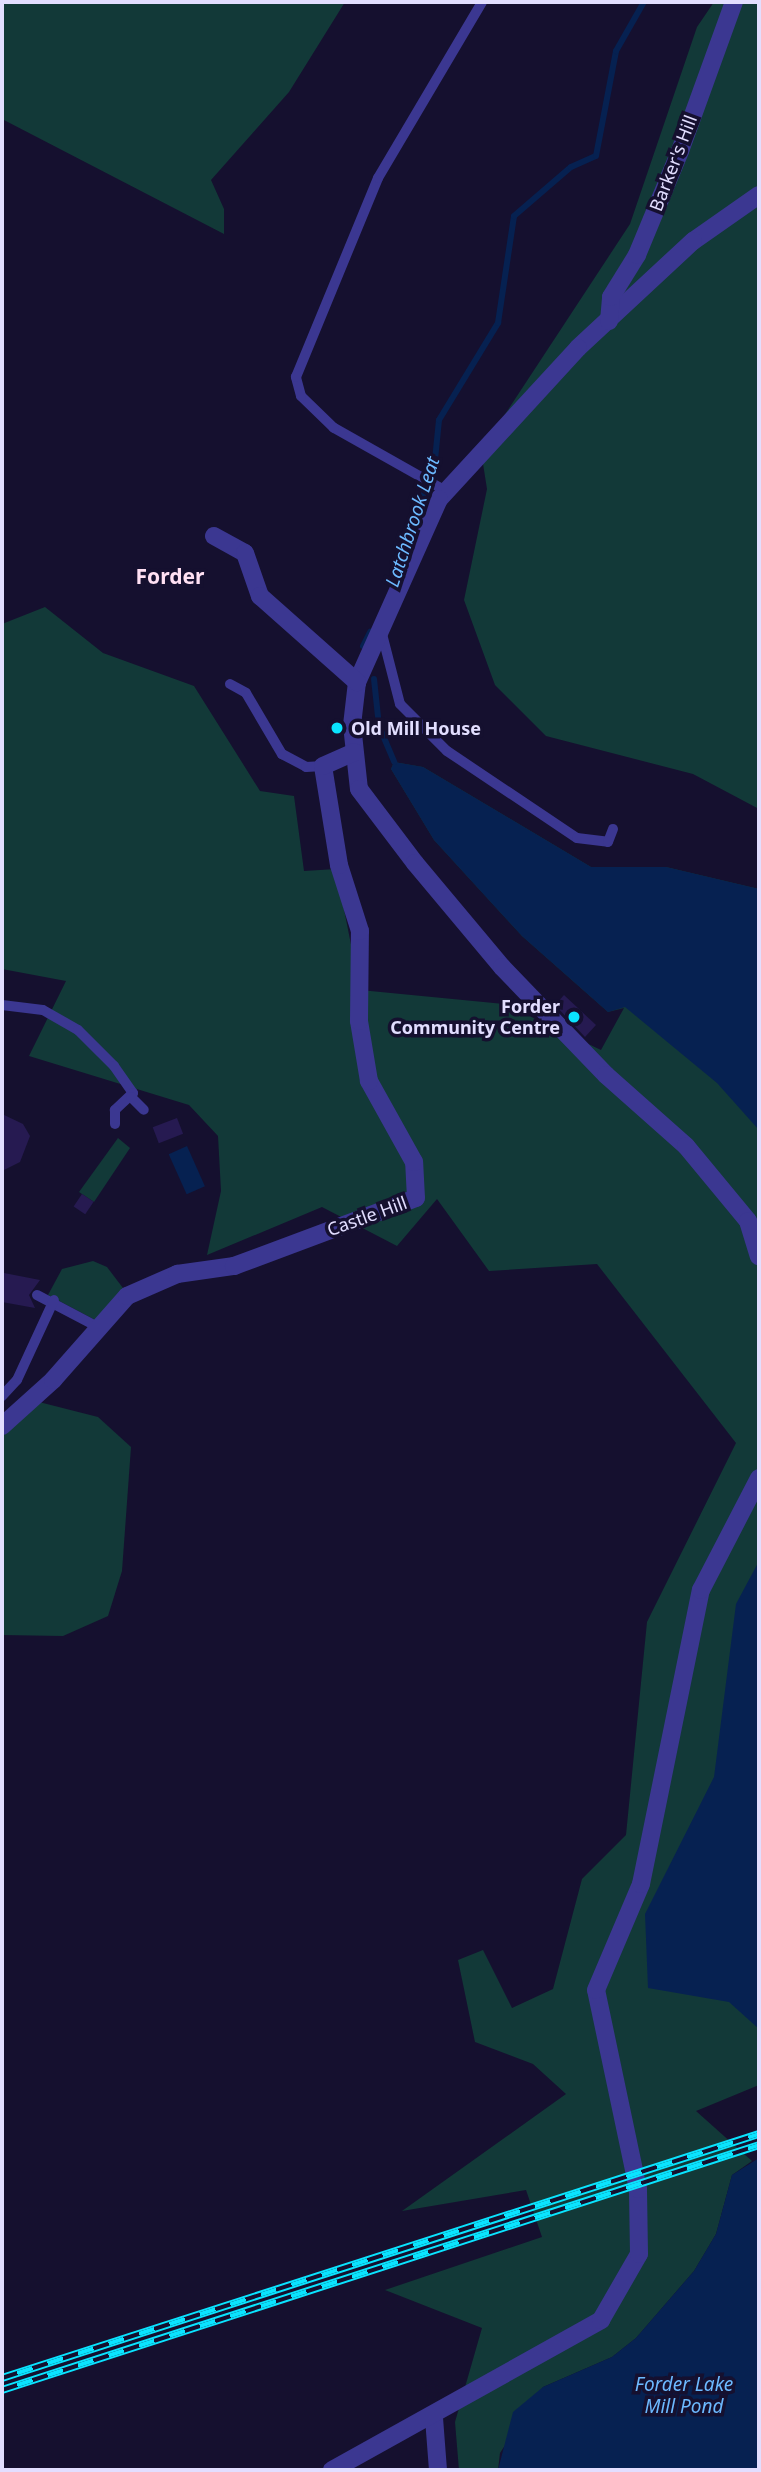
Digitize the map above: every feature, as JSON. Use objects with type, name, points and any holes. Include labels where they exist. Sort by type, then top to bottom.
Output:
[{"type":"street","name":"Barker's Hill","points":[[609,321],[611,297],[637,255],[680,151],[734,2]]},
{"type":"street","points":[[759,195],[693,241],[440,488],[382,634],[357,682],[354,752],[359,789],[415,863],[502,967],[606,1075],[686,1146],[748,1221],[759,1256]]},
{"type":"street","points":[[214,536],[245,553],[260,596],[357,682]]},
{"type":"street","points":[[323,766],[354,752]]},
{"type":"street","name":"Castle Hill","points":[[2,1426],[53,1380],[127,1296],[177,1274],[234,1266],[416,1198],[414,1162],[369,1081],[359,1021],[360,931],[339,865],[323,766]]},
{"type":"street","points":[[332,2470],[434,2418],[601,2320],[639,2254],[638,2189],[596,1990],[641,1884],[701,1590],[759,1478]]},
{"type":"street","points":[[434,2418],[438,2470]]},
{"type":"lane","points":[[440,488],[334,429],[301,396],[296,377],[378,178],[482,2]]},
{"type":"lane","points":[[382,634],[400,704],[447,751],[577,838],[608,842],[613,829]]},
{"type":"lane","points":[[230,684],[246,693],[282,754],[306,767],[323,766]]},
{"type":"lane","points":[[2,1005],[43,1010],[78,1030],[114,1066],[131,1097],[144,1110]]},
{"type":"lane","points":[[115,1124],[115,1110],[131,1097]]},
{"type":"lane","points":[[37,1294],[54,1300],[98,1327]]},
{"type":"lane","points":[[2,1396],[17,1380],[54,1300]]},
{"type":"green space","points":[[2,2],[345,2],[289,92],[211,180],[224,209],[224,234],[2,119]]},
{"type":"green space","points":[[714,2],[759,2],[759,809],[693,774],[546,736],[495,685],[464,600],[487,489],[481,451],[630,224],[697,27]]},
{"type":"green space","points":[[45,607],[103,653],[194,686],[260,791],[294,796],[304,871],[336,869],[360,990],[504,1004],[601,1050],[624,1008],[608,1012],[522,936],[434,840],[391,769],[394,762],[423,767],[591,867],[666,867],[759,889],[759,2085],[696,2111],[752,2161],[732,2175],[716,2234],[694,2271],[636,2338],[612,2357],[543,2387],[500,2453],[498,2470],[459,2470],[455,2422],[482,2328],[385,2290],[542,2237],[526,2190],[402,2211],[566,2094],[533,2064],[475,2042],[458,1960],[483,1950],[512,2008],[553,1989],[582,1879],[626,1835],[647,1622],[736,1443],[597,1264],[489,1271],[437,1199],[397,1246],[322,1207],[207,1255],[221,1191],[218,1136],[189,1105],[29,1056],[66,981],[2,969],[2,624]]},
{"type":"green space","points":[[118,1138],[130,1148],[94,1202],[79,1192]]},
{"type":"green space","points":[[93,1261],[107,1267],[126,1292],[99,1322],[48,1295],[62,1269]]},
{"type":"green space","points":[[39,1402],[98,1417],[131,1447],[122,1571],[108,1616],[63,1636],[2,1635],[2,1435]]},
{"type":"water","points":[[394,762],[423,767],[591,867],[666,867],[759,889],[759,1130],[717,1083],[625,1007],[608,1012],[522,936],[434,840],[391,769]]},
{"type":"water","points":[[187,1146],[205,1186],[187,1194],[169,1154]]},
{"type":"water","points":[[759,1561],[759,2029],[729,2002],[648,1988],[645,1914],[714,1777],[736,1604]]},
{"type":"water","name":"Forder Lake Mill Pond","points":[[759,2158],[759,2470],[498,2470],[513,2412],[543,2387],[612,2357],[636,2338],[694,2271],[716,2234],[732,2175]]},
{"type":"building","name":"Forder Community Centre","points":[[564,995],[596,1025],[585,1037],[555,1005]]},
{"type":"building","points":[[2,1114],[23,1124],[30,1136],[20,1162],[2,1171]]},
{"type":"building","points":[[177,1118],[183,1134],[159,1143],[153,1127]]},
{"type":"building","points":[[82,1194],[94,1202],[85,1214],[74,1206]]},
{"type":"building","points":[[4,1273],[40,1280],[29,1295],[35,1308],[2,1302]]},
{"type":"waterway","name":"Latchbrook Leat","points":[[396,575],[435,460],[439,420],[498,323],[514,216],[571,167],[596,156],[616,51],[644,2]]},
{"type":"waterway","name":"Latchbrook Leat","points":[[363,646],[370,632]]},
{"type":"waterway","name":"Latchbrook Leat","points":[[374,679],[379,726],[394,762]]},
{"type":"railway","points":[[2,2378],[759,2134]]},
{"type":"railway","points":[[2,2390],[759,2145]]},
{"type":"place","name":"Old Mill House","points":[[337,728]]},
{"type":"place","name":"Forder Community Centre","points":[[574,1017]]},
{"type":"district","name":"Forder","points":[[170,576]]}]
